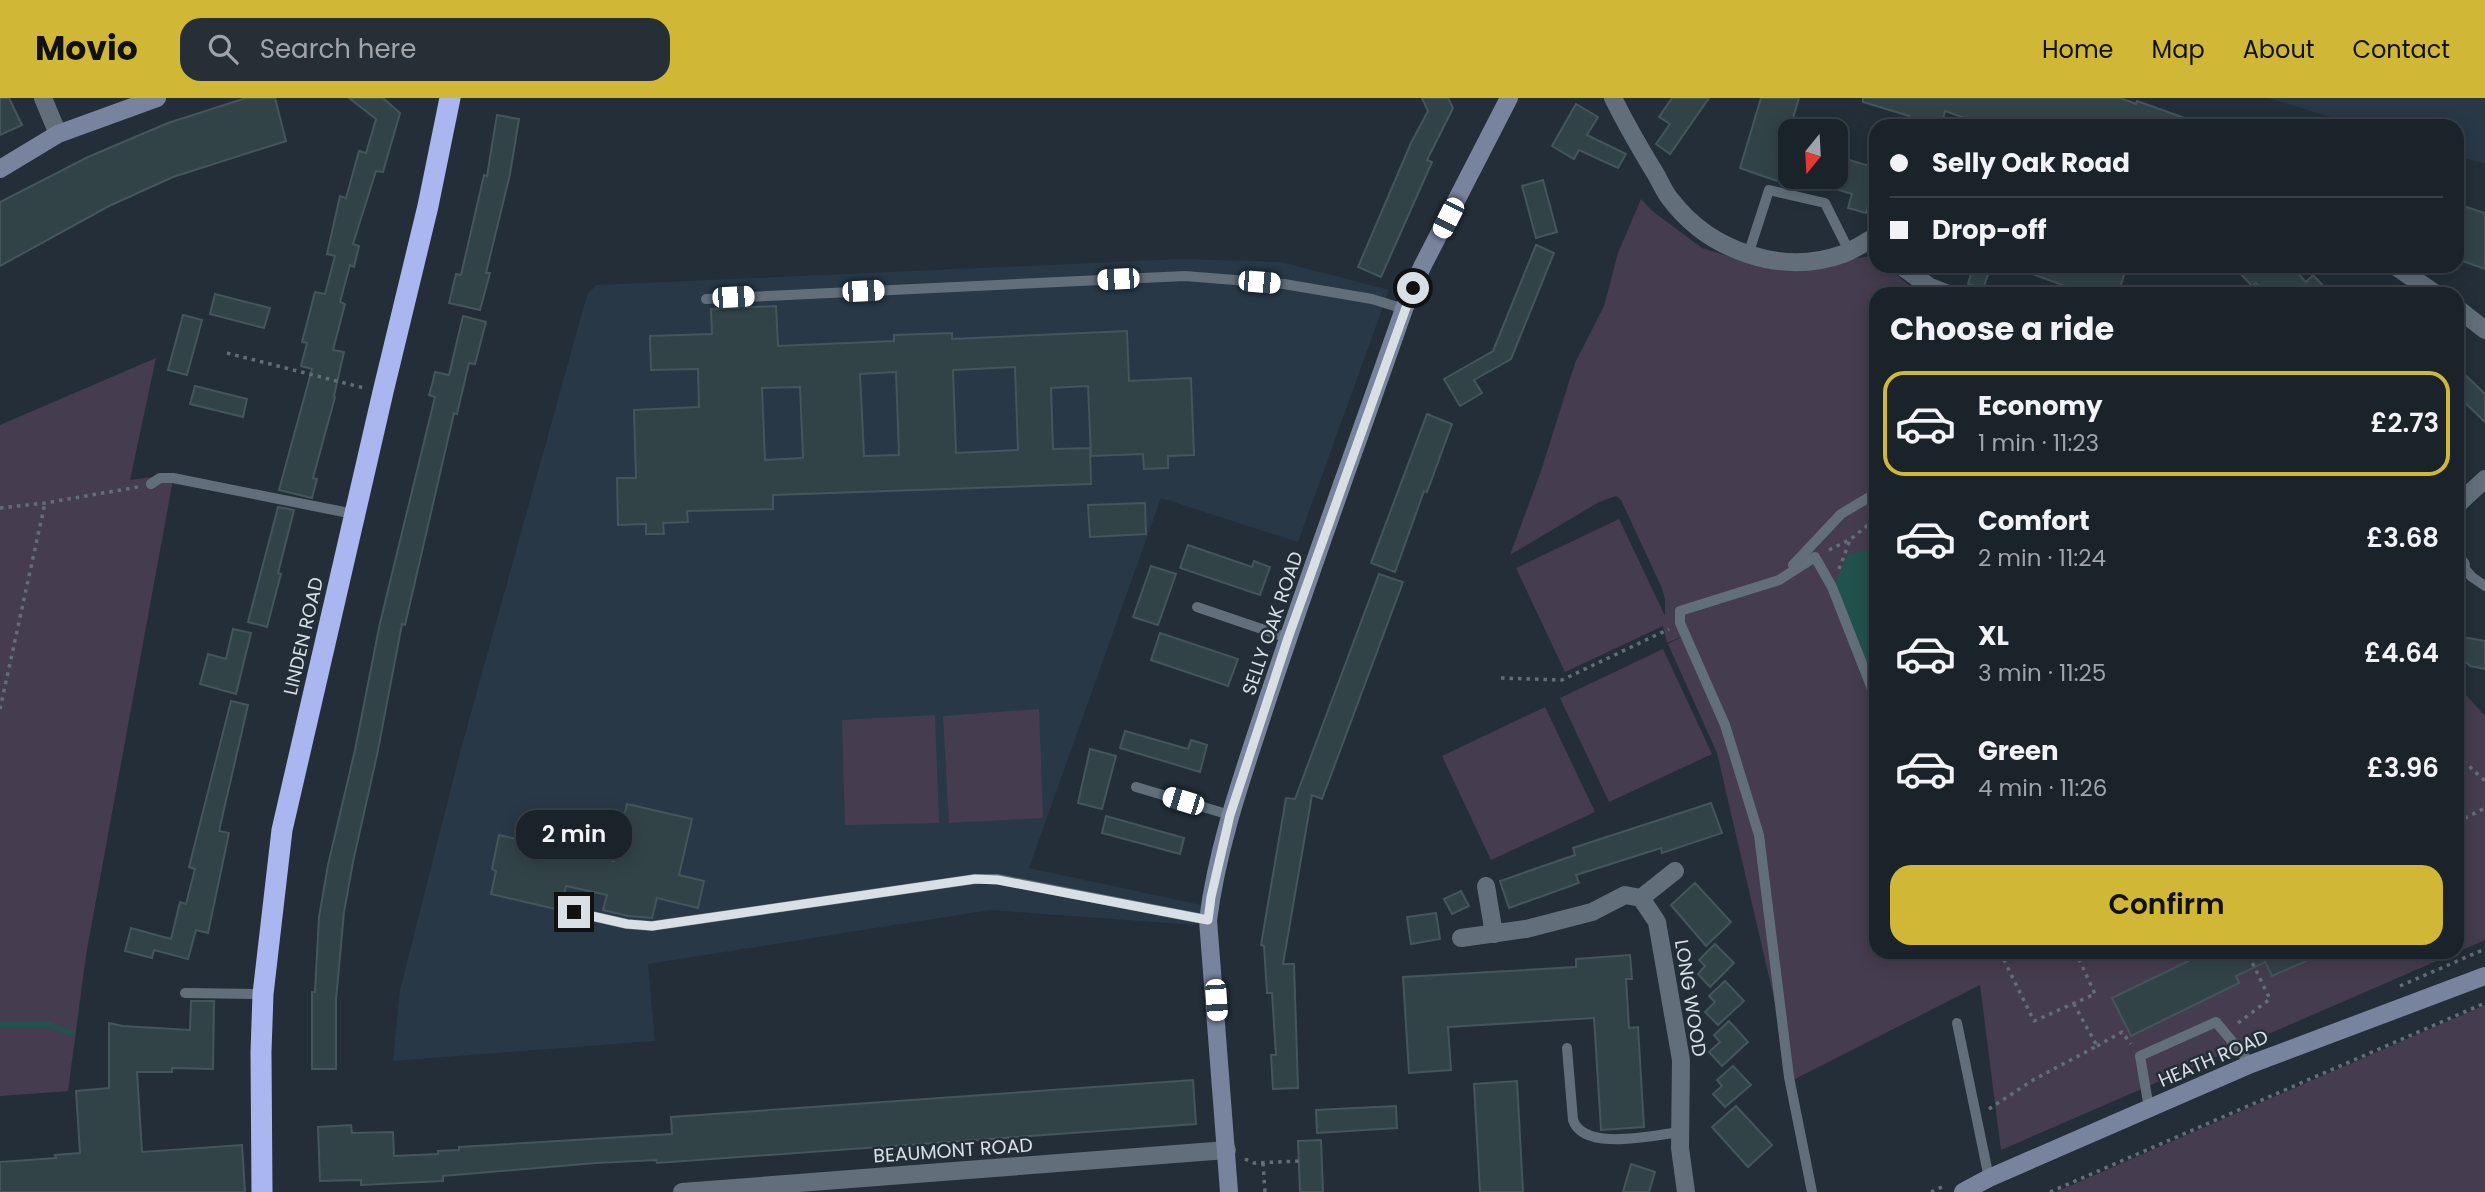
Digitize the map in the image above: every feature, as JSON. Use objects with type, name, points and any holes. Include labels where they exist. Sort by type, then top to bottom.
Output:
[{"type":"highway","name":"LINDEN ROAD","points":[[262,1192],[263,994],[282,830],[428,206],[450,98]]},
{"type":"street","points":[[43,98],[58,134]]},
{"type":"street","points":[[0,169],[58,134],[156,98]]},
{"type":"street","name":"SELLY OAK ROAD","points":[[1229,1192],[1208,920],[1230,815],[1288,638],[1404,309],[1422,267],[1509,98]]},
{"type":"street","points":[[1613,98],[1670,200],[1692,222],[1719,241],[1765,260],[1813,261],[1869,244]]},
{"type":"street","points":[[1911,273],[1930,287]]},
{"type":"street","points":[[2405,273],[2426,287]]},
{"type":"street","points":[[2464,314],[2485,330]]},
{"type":"street","points":[[2464,498],[2485,479]]},
{"type":"street","points":[[1461,939],[1592,912],[1625,895],[1641,898],[1675,871]]},
{"type":"street","points":[[1486,886],[1494,934]]},
{"type":"street","name":"LONG WOOD","points":[[1641,898],[1657,922],[1681,1060],[1680,1148],[1686,1192]]},
{"type":"street","name":"HEATH ROAD","points":[[1963,1192],[1989,1178],[2251,1064],[2485,976]]},
{"type":"street","name":"BEAUMONT ROAD","points":[[682,1192],[1227,1150]]},
{"type":"lane","points":[[1748,255],[1769,190],[1825,203],[1849,251]]},
{"type":"lane","points":[[706,299],[1185,276],[1284,284],[1372,299],[1404,309]]},
{"type":"lane","points":[[150,484],[160,478],[173,478],[354,514]]},
{"type":"lane","points":[[1779,580],[1841,514],[1869,497]]},
{"type":"lane","points":[[1812,1192],[1789,1077],[1759,835],[1725,725],[1680,623],[1679,611],[1779,580],[1815,557],[1832,587],[1869,681]]},
{"type":"lane","points":[[2464,569],[2485,586]]},
{"type":"lane","points":[[1197,607],[1288,638]]},
{"type":"lane","points":[[1136,788],[1230,815]]},
{"type":"lane","points":[[574,912],[627,924],[652,926],[975,879],[998,880],[1208,920]]},
{"type":"lane","points":[[185,993],[263,994]]},
{"type":"lane","points":[[2149,1108],[2140,1056],[2216,1022],[2251,1064]]},
{"type":"lane","points":[[1957,1023],[1989,1178]]},
{"type":"lane","points":[[1567,1048],[1573,1120],[1576,1129],[1582,1134],[1600,1140],[1680,1132]]},
{"type":"path","points":[[227,353],[383,392]]},
{"type":"path","points":[[0,508],[45,503],[150,484]]},
{"type":"path","points":[[0,709],[45,503]]},
{"type":"path","points":[[1815,557],[1851,539],[1869,524]]},
{"type":"path","points":[[1832,587],[1851,539]]},
{"type":"path","points":[[1501,678],[1562,680],[1680,623]]},
{"type":"path","points":[[2464,761],[2485,780]]},
{"type":"path","points":[[2464,818],[2485,808]]},
{"type":"path","points":[[2003,959],[2034,1021],[2095,994],[2079,959]]},
{"type":"path","points":[[2224,1034],[2270,999],[2251,959]]},
{"type":"path","points":[[2050,1192],[2485,1003]]},
{"type":"path","points":[[2074,1004],[2097,1046]]},
{"type":"path","points":[[1978,1116],[2032,1080],[2122,1032],[2140,1056]]},
{"type":"path","points":[[1254,1163],[1299,1161]]},
{"type":"path","points":[[1263,1163],[1265,1192]]},
{"type":"shaded area","points":[[2268,98],[2485,98],[2485,164],[2464,158],[2464,119],[2337,119]]},
{"type":"shaded area","points":[[1641,199],[1651,210],[1702,248],[1769,269],[1869,257],[1869,273],[1894,273],[1912,287],[1869,287],[1869,959],[2441,959],[2001,1150],[1980,985],[1793,1080],[1717,753],[1668,644],[1687,634],[1667,643],[1663,626],[1565,672],[1516,568],[1619,519],[1665,616],[1665,599],[1661,586],[1621,500],[1616,496],[1599,502],[1510,555],[1541,471],[1575,363],[1604,306],[1618,253]]},
{"type":"shaded area","points":[[1183,259],[1281,262],[1389,290],[1298,542],[1161,498],[1029,868],[1201,905],[1195,925],[990,910],[648,964],[655,1041],[393,1061],[400,990],[462,745],[587,295],[596,285]]},
{"type":"shaded area","points":[[156,358],[130,480],[174,474],[86,955],[68,1091],[0,1096],[0,425]]},
{"type":"shaded area","points":[[1869,549],[1869,677],[1833,587],[1848,555]]},
{"type":"shaded area","points":[[1663,649],[1712,754],[1609,802],[1560,698]]},
{"type":"shaded area","points":[[2464,693],[2485,716],[2485,940],[2464,949]]},
{"type":"shaded area","points":[[1545,707],[1595,812],[1491,860],[1442,756]]},
{"type":"shaded area","points":[[1039,709],[1043,818],[949,823],[943,716]]},
{"type":"shaded area","points":[[935,715],[939,823],[845,825],[842,720]]},
{"type":"shaded area","points":[[2485,1005],[2485,1192],[2056,1192]]},
{"type":"building","points":[[0,98],[9,98],[22,125],[0,135]]},
{"type":"building","points":[[246,98],[275,98],[286,141],[173,177],[109,206],[0,266],[0,202],[88,157],[168,123]]},
{"type":"building","points":[[349,98],[383,98],[400,113],[383,172],[376,171],[353,244],[359,246],[354,267],[350,265],[340,302],[345,304],[333,350],[344,352],[313,478],[317,479],[312,498],[279,490],[312,369],[301,366],[307,343],[302,342],[315,292],[325,294],[335,256],[327,254],[340,196],[346,198],[359,151],[366,153],[376,119]]},
{"type":"building","points":[[1422,98],[1448,98],[1453,108],[1427,160],[1432,162],[1381,277],[1358,267],[1411,143],[1428,111]]},
{"type":"building","points":[[1672,98],[1709,98],[1670,154],[1656,144],[1670,124],[1659,117]]},
{"type":"building","points":[[1761,98],[1799,98],[1793,119],[1778,119],[1777,181],[1740,168]]},
{"type":"building","points":[[1863,98],[2120,98],[2136,104],[2137,101],[2188,119],[1968,119],[1945,111],[1943,119],[1908,119],[1909,116],[1863,102]]},
{"type":"building","points":[[1576,104],[1598,117],[1587,135],[1626,154],[1618,168],[1579,150],[1574,159],[1552,146]]},
{"type":"building","points":[[497,115],[519,119],[510,174],[486,273],[490,273],[480,310],[449,303],[456,274],[461,275],[484,175],[487,176]]},
{"type":"building","points":[[1848,160],[1869,166],[1869,202],[1866,213],[1848,208],[1852,194],[1836,189],[1848,189]]},
{"type":"building","points":[[1543,180],[1557,232],[1536,238],[1522,186]]},
{"type":"building","points":[[2464,206],[2485,213],[2485,269],[2464,262]]},
{"type":"building","points":[[1536,245],[1554,253],[1511,359],[1474,380],[1482,393],[1460,406],[1444,379],[1493,351]]},
{"type":"building","points":[[1971,273],[1989,273],[1984,287],[1968,284]]},
{"type":"building","points":[[2030,273],[2125,273],[2120,287],[2068,287]]},
{"type":"building","points":[[2240,273],[2298,273],[2306,282],[2313,275],[2324,287],[2260,287],[2256,283],[2252,286]]},
{"type":"building","points":[[215,294],[270,308],[264,328],[210,314]]},
{"type":"building","points":[[776,306],[778,346],[894,341],[894,335],[952,333],[952,339],[1127,331],[1129,381],[1191,378],[1194,455],[1168,456],[1168,468],[1144,469],[1143,454],[1091,456],[1088,386],[1051,388],[1053,449],[1090,448],[1091,484],[773,495],[773,509],[687,511],[688,522],[663,523],[664,534],[646,534],[646,524],[618,525],[617,478],[636,478],[634,410],[699,407],[698,369],[651,370],[650,336],[712,334],[711,309]],"holes":[[[1015,367],[1018,450],[956,453],[953,370]],[[896,372],[899,455],[864,456],[860,374]],[[800,387],[803,458],[765,460],[762,388]]]},
{"type":"building","points":[[183,315],[202,320],[187,375],[168,370]]},
{"type":"building","points":[[463,316],[486,322],[475,364],[469,363],[457,414],[454,413],[405,625],[402,624],[353,862],[344,912],[336,1000],[336,1069],[312,1069],[312,992],[315,992],[319,917],[328,865],[355,750],[380,623],[435,397],[429,395],[435,372],[449,375]]},
{"type":"building","points":[[2464,374],[2485,394],[2485,422],[2464,402]]},
{"type":"building","points":[[195,386],[247,399],[243,417],[190,404]]},
{"type":"building","points":[[1427,414],[1452,424],[1395,572],[1371,563]]},
{"type":"building","points":[[1145,503],[1146,534],[1090,537],[1088,505]]},
{"type":"building","points":[[278,507],[294,510],[267,627],[248,622]]},
{"type":"building","points":[[1188,545],[1252,567],[1254,561],[1270,567],[1260,595],[1180,568]]},
{"type":"building","points":[[1151,566],[1176,574],[1158,625],[1133,617]]},
{"type":"building","points":[[1379,574],[1403,582],[1322,799],[1312,795],[1283,964],[1294,964],[1298,1088],[1273,1089],[1271,1055],[1276,1055],[1272,993],[1267,993],[1264,946],[1261,945],[1286,798],[1295,799]]},
{"type":"building","points":[[233,629],[251,633],[236,694],[200,684],[208,654],[226,659]]},
{"type":"building","points":[[1160,633],[1238,659],[1228,686],[1151,660]]},
{"type":"building","points":[[2464,637],[2485,641],[2485,669],[2470,666],[2464,660]]},
{"type":"building","points":[[231,701],[248,705],[219,831],[229,833],[208,933],[196,930],[188,959],[154,950],[152,958],[125,951],[131,928],[171,939],[180,902],[186,904],[195,869],[189,867]]},
{"type":"building","points":[[1125,731],[1188,749],[1191,740],[1207,745],[1200,772],[1120,748]]},
{"type":"building","points":[[1090,749],[1116,756],[1102,809],[1078,803]]},
{"type":"building","points":[[1711,803],[1722,833],[1662,853],[1661,848],[1576,875],[1579,883],[1509,908],[1500,881],[1575,855],[1573,848]]},
{"type":"building","points":[[627,804],[692,819],[679,875],[704,881],[698,908],[657,898],[652,918],[603,910],[607,895],[566,886],[560,910],[491,894],[496,871],[492,869],[499,835],[614,861]]},
{"type":"building","points":[[1106,816],[1184,838],[1180,854],[1102,833]]},
{"type":"building","points":[[1695,883],[1731,922],[1706,946],[1671,905]]},
{"type":"building","points":[[1461,891],[1469,906],[1452,914],[1444,899]]},
{"type":"building","points":[[1436,913],[1440,939],[1411,944],[1407,917]]},
{"type":"building","points":[[1715,944],[1734,963],[1710,987],[1698,974],[1705,966],[1699,960]]},
{"type":"building","points":[[1630,955],[1632,979],[1626,979],[1629,1028],[1638,1027],[1644,1127],[1601,1130],[1594,1018],[1448,1027],[1451,1070],[1409,1073],[1403,977],[1576,967],[1576,959]]},
{"type":"building","points":[[2193,959],[2311,959],[2272,976],[2265,962],[2236,976],[2239,983],[2131,1036],[2112,998]]},
{"type":"building","points":[[1725,981],[1744,1001],[1718,1025],[1705,1012],[1715,1002],[1709,996]]},
{"type":"building","points":[[191,1001],[214,1001],[213,1069],[172,1068],[172,1072],[137,1072],[142,1152],[242,1145],[245,1192],[0,1192],[0,1162],[56,1158],[55,1155],[80,1153],[76,1091],[109,1088],[109,1023],[190,1030]]},
{"type":"building","points":[[1729,1021],[1748,1042],[1722,1066],[1709,1052],[1720,1042],[1714,1035]]},
{"type":"building","points":[[1733,1066],[1751,1085],[1725,1107],[1713,1094],[1722,1086],[1717,1080]]},
{"type":"building","points":[[1193,1080],[1196,1124],[657,1163],[656,1160],[596,1163],[443,1176],[443,1181],[361,1185],[361,1180],[320,1181],[318,1127],[351,1125],[352,1133],[393,1132],[394,1156],[438,1154],[438,1151],[459,1150],[459,1147],[672,1134],[671,1117]]},
{"type":"building","points":[[1517,1081],[1523,1192],[1480,1192],[1474,1084]]},
{"type":"building","points":[[1396,1106],[1397,1128],[1317,1133],[1316,1110]]},
{"type":"building","points":[[1736,1106],[1772,1145],[1748,1167],[1712,1127]]},
{"type":"building","points":[[1321,1140],[1323,1192],[1300,1192],[1298,1141]]},
{"type":"building","points":[[1631,1164],[1655,1172],[1649,1192],[1623,1192]]},
{"type":"waterway","points":[[0,1024],[47,1024],[71,1033]]},
{"type":"route","points":[[574,912],[627,924],[652,926],[975,879],[998,880],[1208,920],[1230,815],[1288,638],[1413,288]]}]
